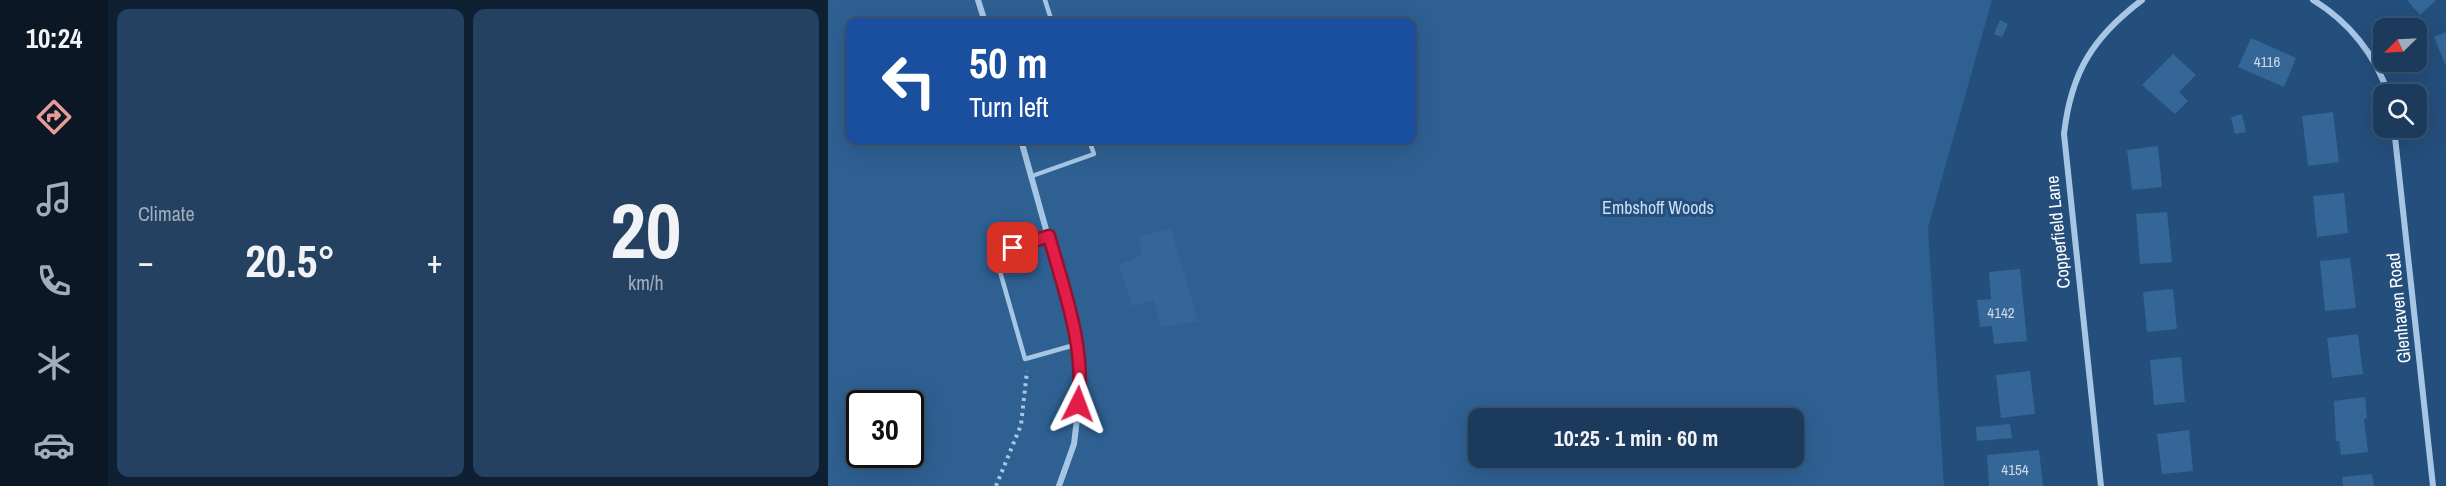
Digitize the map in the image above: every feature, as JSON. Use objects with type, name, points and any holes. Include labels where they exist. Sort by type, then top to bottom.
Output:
[{"type":"street","points":[[978,0],[984,18]]},
{"type":"street","name":"Copperfield Lane","points":[[2101,486],[2064,134],[2067,111],[2076,77],[2087,56],[2116,19],[2142,0]]},
{"type":"street","points":[[2313,0],[2328,9],[2353,32],[2373,60],[2384,84]]},
{"type":"street","name":"Glenhaven Road","points":[[2395,138],[2433,486]]},
{"type":"street","points":[[1022,144],[1078,344],[1081,385],[1074,444],[1059,486]]},
{"type":"lane","points":[[1045,0],[1051,18]]},
{"type":"lane","points":[[1032,176],[1094,154],[1090,144]]},
{"type":"lane","points":[[1049,236],[995,254],[1025,359],[1078,344]]},
{"type":"path","points":[[996,486],[1021,425],[1028,358]]},
{"type":"green space","name":"Embshoff Woods","points":[[828,0],[1992,0],[1928,228],[1944,486],[828,486]]},
{"type":"building","points":[[2407,0],[2436,0],[2420,15]]},
{"type":"building","points":[[2000,20],[2008,24],[2002,37],[1994,34]]},
{"type":"building","points":[[2446,32],[2446,66],[2434,37]]},
{"type":"building","points":[[2251,38],[2296,58],[2284,87],[2238,67]]},
{"type":"building","points":[[2173,54],[2196,75],[2179,92],[2188,101],[2175,114],[2142,85]]},
{"type":"building","points":[[2333,112],[2339,162],[2308,166],[2302,116]]},
{"type":"building","points":[[2242,114],[2246,132],[2235,134],[2231,117]]},
{"type":"building","points":[[2158,146],[2162,187],[2132,190],[2127,150]]},
{"type":"building","points":[[2344,193],[2348,233],[2317,237],[2313,196]]},
{"type":"building","points":[[2167,212],[2172,262],[2140,264],[2136,214]]},
{"type":"building","points":[[1171,229],[1198,321],[1161,327],[1153,300],[1132,306],[1119,265],[1142,255],[1138,236]]},
{"type":"building","points":[[2350,258],[2356,308],[2325,311],[2320,261]]},
{"type":"building","points":[[2020,269],[2027,341],[1994,344],[1992,326],[1980,327],[1977,300],[1991,299],[1989,272]]},
{"type":"building","points":[[2173,289],[2177,329],[2147,332],[2143,292]]},
{"type":"building","points":[[2358,334],[2363,374],[2332,378],[2327,338]]},
{"type":"building","points":[[2181,357],[2185,402],[2154,405],[2150,360]]},
{"type":"building","points":[[2030,371],[2035,414],[2001,418],[1996,375]]},
{"type":"building","points":[[2365,397],[2367,418],[2364,419],[2368,452],[2341,455],[2339,441],[2336,441],[2334,401]]},
{"type":"building","points":[[2010,424],[2012,438],[1977,441],[1976,427]]},
{"type":"building","points":[[2189,430],[2193,471],[2162,474],[2157,434]]},
{"type":"building","points":[[2039,450],[2043,486],[1989,486],[1987,455]]},
{"type":"building","points":[[2372,474],[2374,486],[2343,486],[2342,477]]},
{"type":"route","points":[[1013,248],[1049,236],[1078,344],[1081,385],[1078,404]]}]
